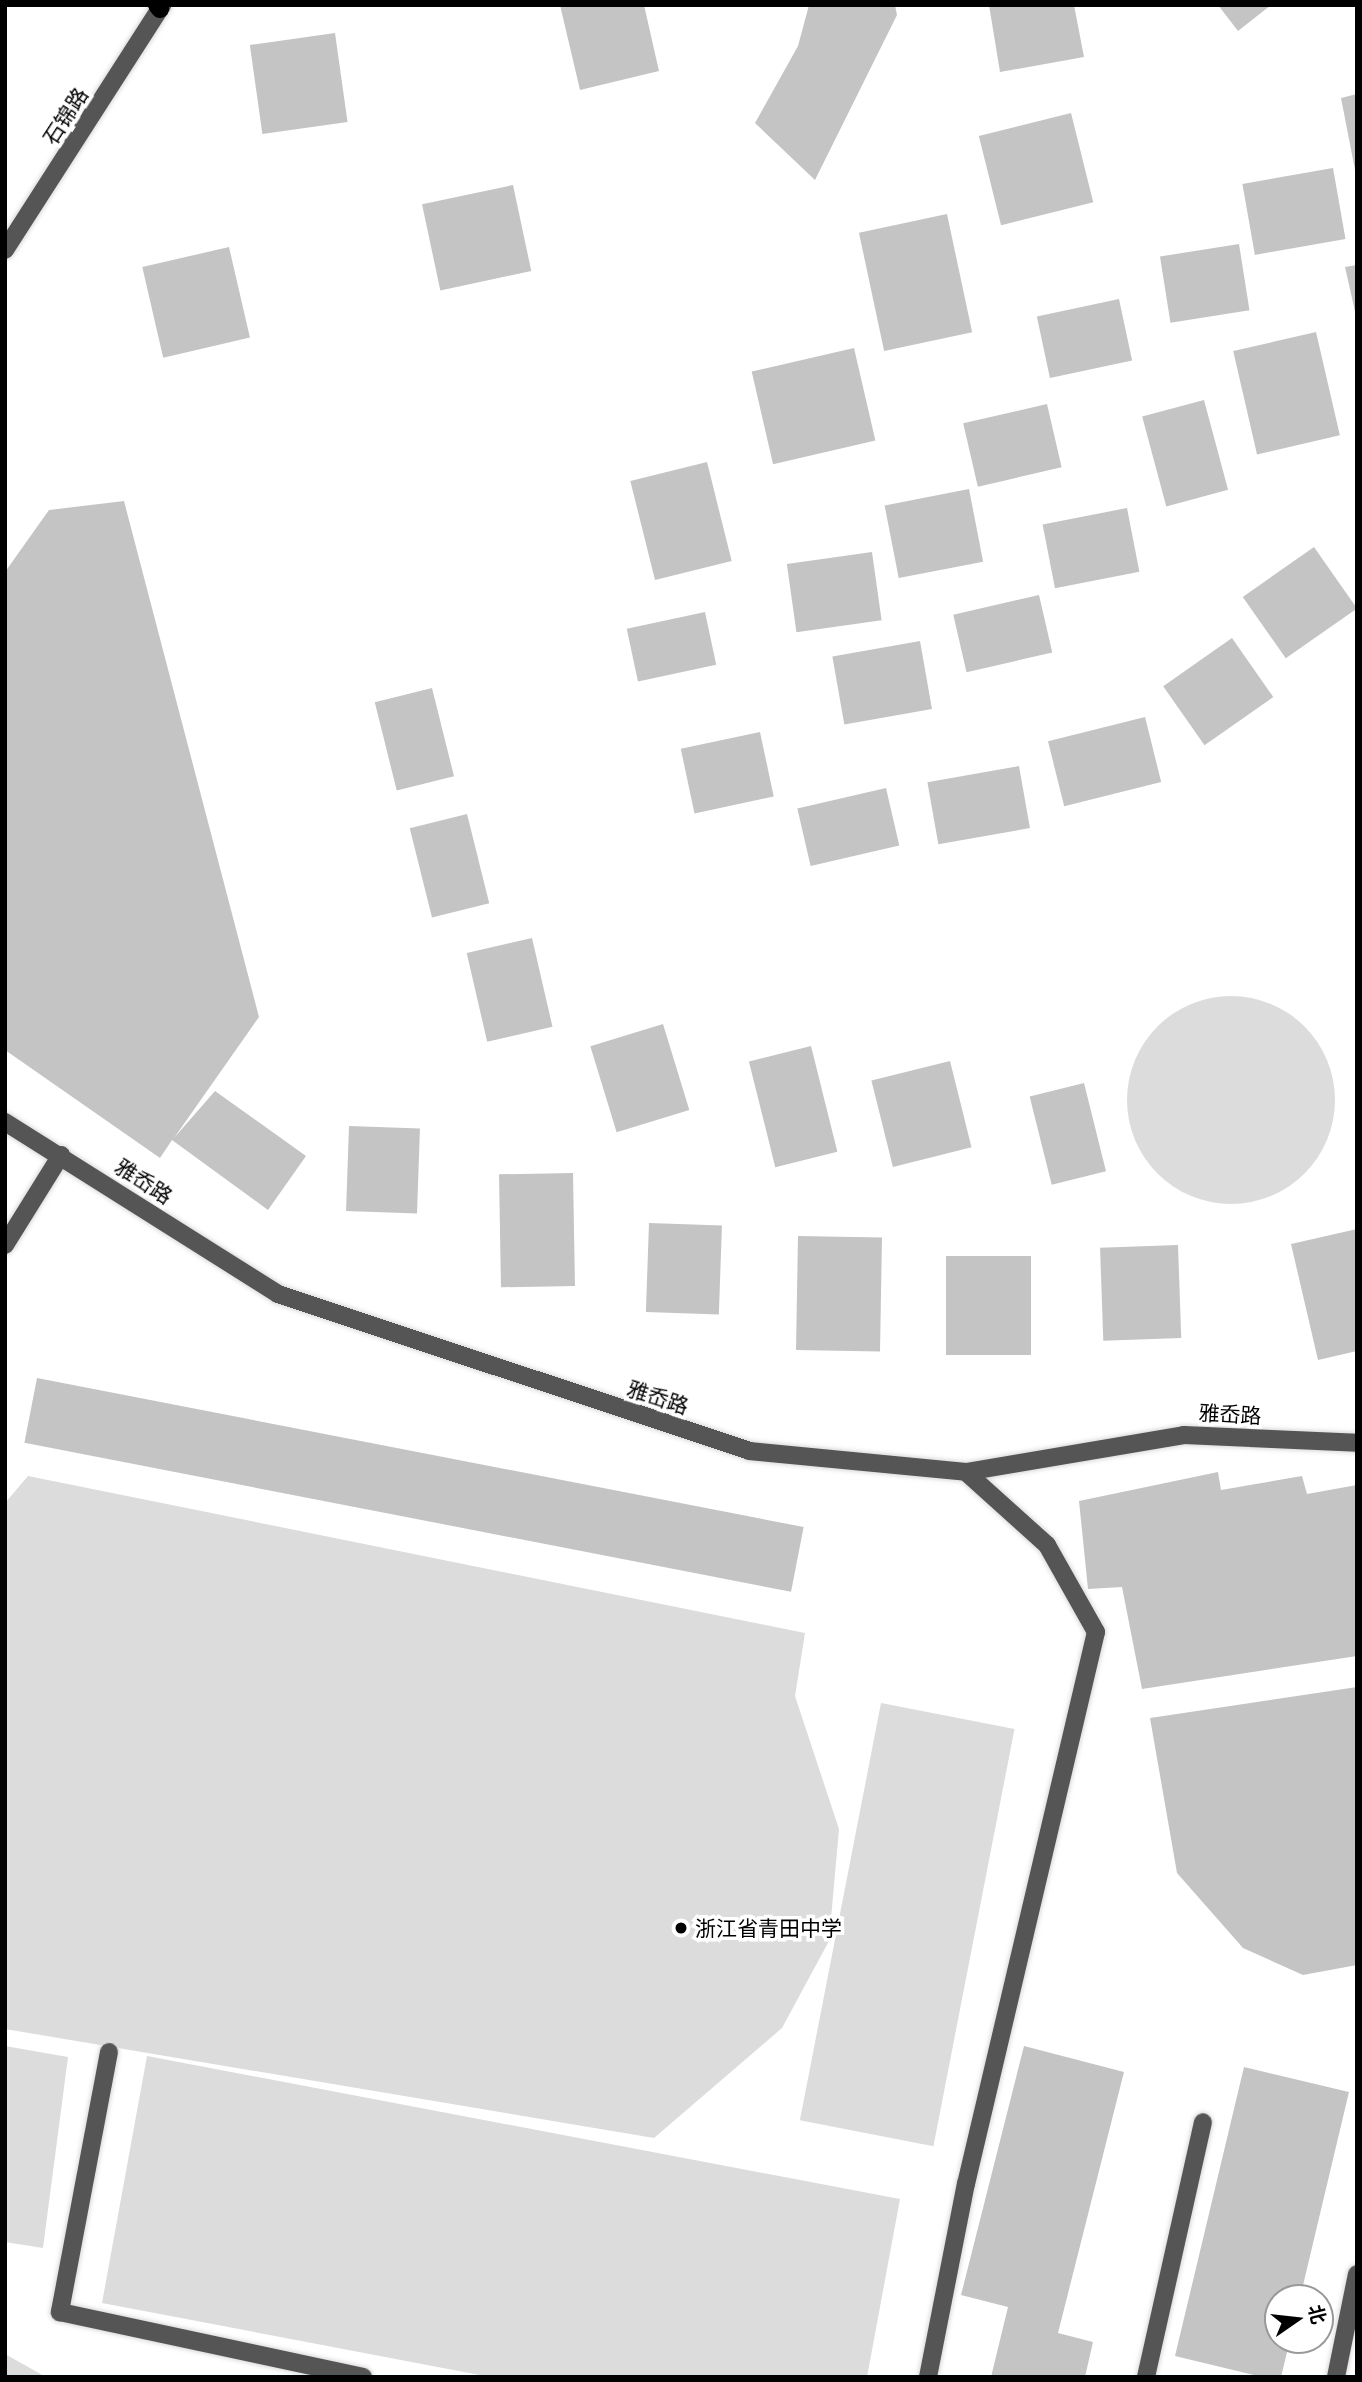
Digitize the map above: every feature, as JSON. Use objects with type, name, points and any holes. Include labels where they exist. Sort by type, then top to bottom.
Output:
[{"type":"street","name":"石锦路","points":[[5,250],[160,6]]},
{"type":"street","name":"雅岙路","points":[[5,1122],[61,1154],[278,1294],[749,1451],[966,1472],[1184,1435],[1357,1443]]},
{"type":"street","points":[[5,1245],[61,1154]]},
{"type":"street","points":[[928,2377],[966,2184],[1096,1632],[1046,1545],[966,1472]]},
{"type":"street","points":[[109,2052],[60,2312],[363,2377]]},
{"type":"street","points":[[1146,2377],[1203,2122]]},
{"type":"street","points":[[1336,2377],[1357,2274]]},
{"type":"shaded area","points":[[1231,996],[1271,1004],[1305,1026],[1327,1060],[1335,1100],[1327,1140],[1305,1174],[1271,1196],[1231,1204],[1191,1196],[1157,1174],[1135,1140],[1127,1100],[1135,1060],[1157,1026],[1191,1004]]},
{"type":"shaded area","points":[[28,1476],[805,1633],[795,1696],[839,1829],[829,1941],[782,2028],[654,2138],[5,2029],[5,1503]]},
{"type":"shaded area","points":[[881,1703],[1015,1729],[933,2146],[800,2120]]},
{"type":"shaded area","points":[[5,2046],[68,2057],[43,2248],[5,2242]]},
{"type":"shaded area","points":[[147,2056],[900,2199],[867,2377],[490,2377],[102,2303]]},
{"type":"shaded area","points":[[5,2354],[46,2377],[5,2377]]},
{"type":"building","points":[[560,5],[644,5],[659,71],[580,90]]},
{"type":"building","points":[[809,5],[895,5],[897,15],[815,180],[755,123],[798,46]]},
{"type":"building","points":[[989,5],[1074,5],[1084,57],[1000,72]]},
{"type":"building","points":[[1218,5],[1271,5],[1238,31]]},
{"type":"building","points":[[335,33],[348,122],[262,134],[250,45]]},
{"type":"building","points":[[1357,94],[1357,170],[1355,170],[1341,98]]},
{"type":"building","points":[[1071,113],[1093,202],[1001,225],[979,136]]},
{"type":"building","points":[[1333,168],[1346,239],[1255,255],[1242,184]]},
{"type":"building","points":[[513,185],[531,271],[440,290],[422,204]]},
{"type":"building","points":[[947,214],[972,332],[884,351],[859,233]]},
{"type":"building","points":[[1239,244],[1249,310],[1170,323],[1160,257]]},
{"type":"building","points":[[229,247],[250,338],[163,358],[142,267]]},
{"type":"building","points":[[1357,265],[1357,315],[1356,316],[1345,267]]},
{"type":"building","points":[[1119,299],[1132,361],[1050,378],[1037,316]]},
{"type":"building","points":[[1316,332],[1340,435],[1257,454],[1233,351]]},
{"type":"building","points":[[854,348],[875,441],[773,464],[752,372]]},
{"type":"building","points":[[1204,400],[1228,490],[1166,506],[1142,417]]},
{"type":"building","points":[[1047,404],[1062,467],[978,487],[963,423]]},
{"type":"building","points":[[707,462],[732,561],[655,580],[630,481]]},
{"type":"building","points":[[969,489],[983,562],[899,578],[885,505]]},
{"type":"building","points":[[124,501],[259,1017],[174,1138],[215,1091],[306,1156],[268,1210],[172,1140],[160,1158],[5,1050],[5,572],[49,510]]},
{"type":"building","points":[[1127,508],[1139,572],[1055,588],[1043,524]]},
{"type":"building","points":[[1314,547],[1357,608],[1286,658],[1243,597]]},
{"type":"building","points":[[872,552],[882,620],[796,632],[787,564]]},
{"type":"building","points":[[1039,595],[1052,652],[967,672],[953,615]]},
{"type":"building","points":[[705,612],[716,665],[638,681],[627,629]]},
{"type":"building","points":[[1232,638],[1273,697],[1204,745],[1163,686]]},
{"type":"building","points":[[920,641],[932,709],[844,724],[832,656]]},
{"type":"building","points":[[432,688],[454,776],[397,791],[375,702]]},
{"type":"building","points":[[1145,717],[1161,782],[1064,806],[1048,741]]},
{"type":"building","points":[[760,732],[774,797],[694,813],[681,749]]},
{"type":"building","points":[[1019,766],[1030,828],[938,844],[927,782]]},
{"type":"building","points":[[886,788],[899,845],[811,866],[797,808]]},
{"type":"building","points":[[467,814],[489,903],[432,918],[410,828]]},
{"type":"building","points":[[532,938],[552,1027],[487,1042],[467,953]]},
{"type":"building","points":[[663,1024],[689,1110],[617,1132],[590,1046]]},
{"type":"building","points":[[811,1046],[837,1152],[775,1167],[749,1061]]},
{"type":"building","points":[[950,1061],[972,1147],[893,1167],[871,1081]]},
{"type":"building","points":[[1084,1083],[1106,1171],[1052,1185],[1030,1097]]},
{"type":"building","points":[[349,1126],[420,1128],[417,1213],[346,1211]]},
{"type":"building","points":[[573,1173],[575,1286],[501,1287],[499,1174]]},
{"type":"building","points":[[649,1223],[722,1226],[719,1314],[646,1312]]},
{"type":"building","points":[[1357,1229],[1357,1351],[1318,1360],[1291,1244]]},
{"type":"building","points":[[798,1236],[882,1237],[880,1351],[796,1350]]},
{"type":"building","points":[[1178,1245],[1181,1338],[1103,1341],[1100,1248]]},
{"type":"building","points":[[946,1256],[1031,1256],[1031,1355],[946,1355]]},
{"type":"building","points":[[37,1378],[804,1527],[791,1592],[24,1443]]},
{"type":"building","points":[[1218,1472],[1221,1490],[1302,1476],[1307,1494],[1357,1485],[1357,1656],[1142,1689],[1122,1587],[1088,1589],[1079,1501]]},
{"type":"building","points":[[1357,1687],[1357,1965],[1303,1975],[1243,1948],[1177,1873],[1150,1718]]},
{"type":"building","points":[[1024,2046],[1124,2072],[1058,2333],[1093,2342],[1085,2377],[991,2377],[1008,2307],[961,2295]]},
{"type":"building","points":[[1244,2067],[1349,2092],[1303,2284],[1264,2284],[1264,2354],[1287,2354],[1281,2377],[1262,2377],[1175,2356]]},
{"type":"place","name":"浙江省青田中学","points":[[681,1928]]}]
